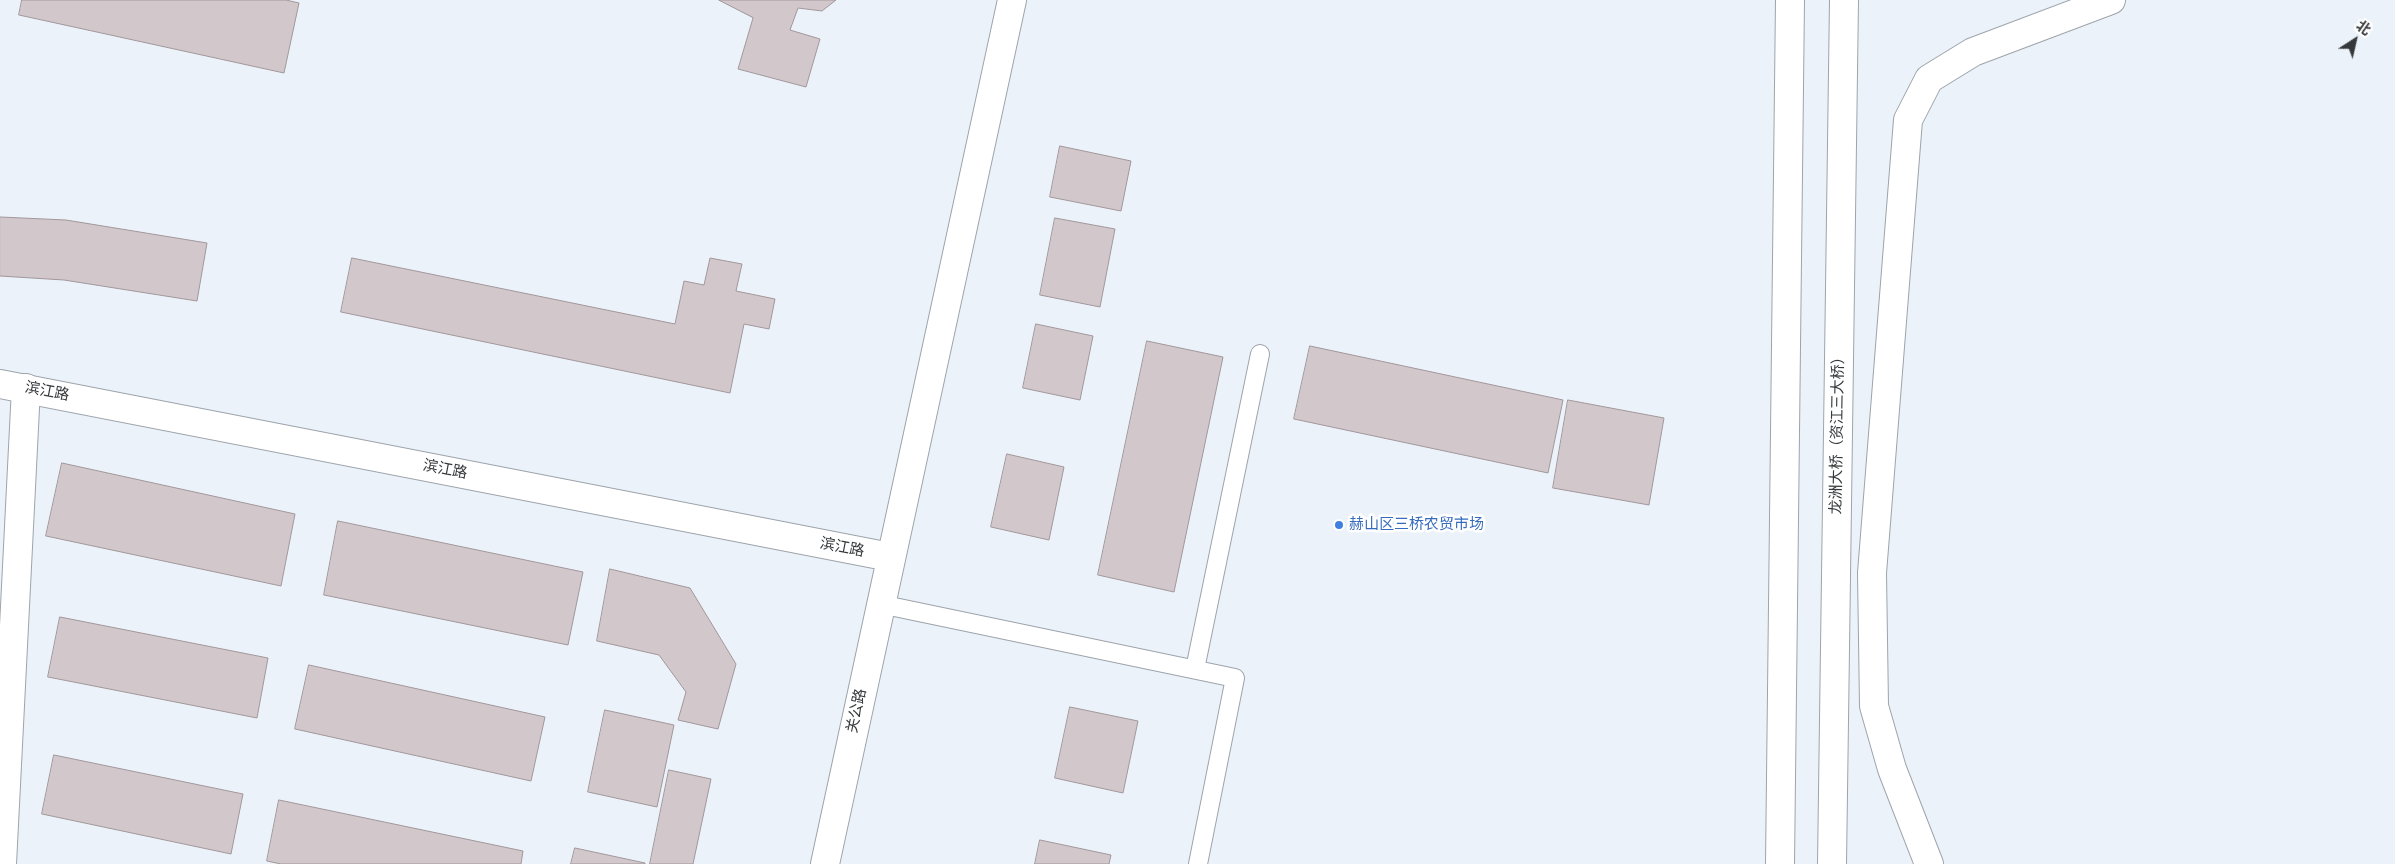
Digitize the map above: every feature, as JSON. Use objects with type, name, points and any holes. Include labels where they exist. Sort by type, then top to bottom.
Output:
[{"type":"main road","name":"关公路","points":[[825,864],[1012,0]]},
{"type":"main road","points":[[1780,864],[1790,0]]},
{"type":"main road","name":"龙洲大桥（资江三大桥）","points":[[1832,864],[1844,0]]},
{"type":"main road","points":[[1929,864],[1892,769],[1874,706],[1872,573],[1908,120],[1930,79],[1973,52],[2111,0]]},
{"type":"main road","name":"滨江路","points":[[13,386],[890,557]]},
{"type":"main road","points":[[2,864],[13,386]]},
{"type":"lane","points":[[1195,669],[1260,354]]},
{"type":"lane","points":[[880,604],[1235,678],[1198,864]]},
{"type":"building","points":[[22,0],[286,0],[299,3],[284,73],[19,15]]},
{"type":"building","points":[[719,0],[836,0],[822,11],[798,8],[790,30],[820,39],[806,87],[738,69],[753,18]]},
{"type":"building","points":[[1060,146],[1131,161],[1121,211],[1050,197]]},
{"type":"building","points":[[0,217],[66,220],[207,243],[197,301],[64,280],[0,276]]},
{"type":"building","points":[[1055,218],[1115,229],[1100,307],[1040,295]]},
{"type":"building","points":[[352,258],[675,324],[684,281],[704,285],[710,258],[742,264],[736,291],[775,299],[769,329],[744,324],[730,393],[341,312]]},
{"type":"building","points":[[1036,324],[1093,336],[1080,400],[1023,388]]},
{"type":"building","points":[[1147,341],[1223,357],[1174,592],[1098,575]]},
{"type":"building","points":[[1310,346],[1563,400],[1548,473],[1294,419]]},
{"type":"building","points":[[1568,400],[1664,418],[1649,505],[1553,488]]},
{"type":"building","points":[[1007,454],[1064,467],[1049,540],[991,527]]},
{"type":"building","points":[[62,463],[295,514],[281,586],[46,536]]},
{"type":"building","points":[[338,521],[583,572],[568,645],[324,595]]},
{"type":"building","points":[[610,569],[690,588],[736,664],[718,729],[678,720],[686,692],[659,655],[597,641]]},
{"type":"building","points":[[60,617],[268,658],[257,718],[48,677]]},
{"type":"building","points":[[309,665],[545,717],[531,781],[295,729]]},
{"type":"building","points":[[1070,707],[1138,721],[1123,793],[1055,778]]},
{"type":"building","points":[[605,710],[674,725],[657,807],[588,792]]},
{"type":"building","points":[[54,755],[243,794],[231,854],[42,814]]},
{"type":"building","points":[[669,770],[711,779],[693,864],[650,864]]},
{"type":"building","points":[[279,800],[523,851],[521,864],[281,864],[267,861]]},
{"type":"building","points":[[1040,840],[1111,855],[1109,864],[1035,864]]},
{"type":"building","points":[[575,848],[645,863],[645,864],[571,864]]},
{"type":"place","name":"赫山区三桥农贸市场","points":[[1339,525]]}]
